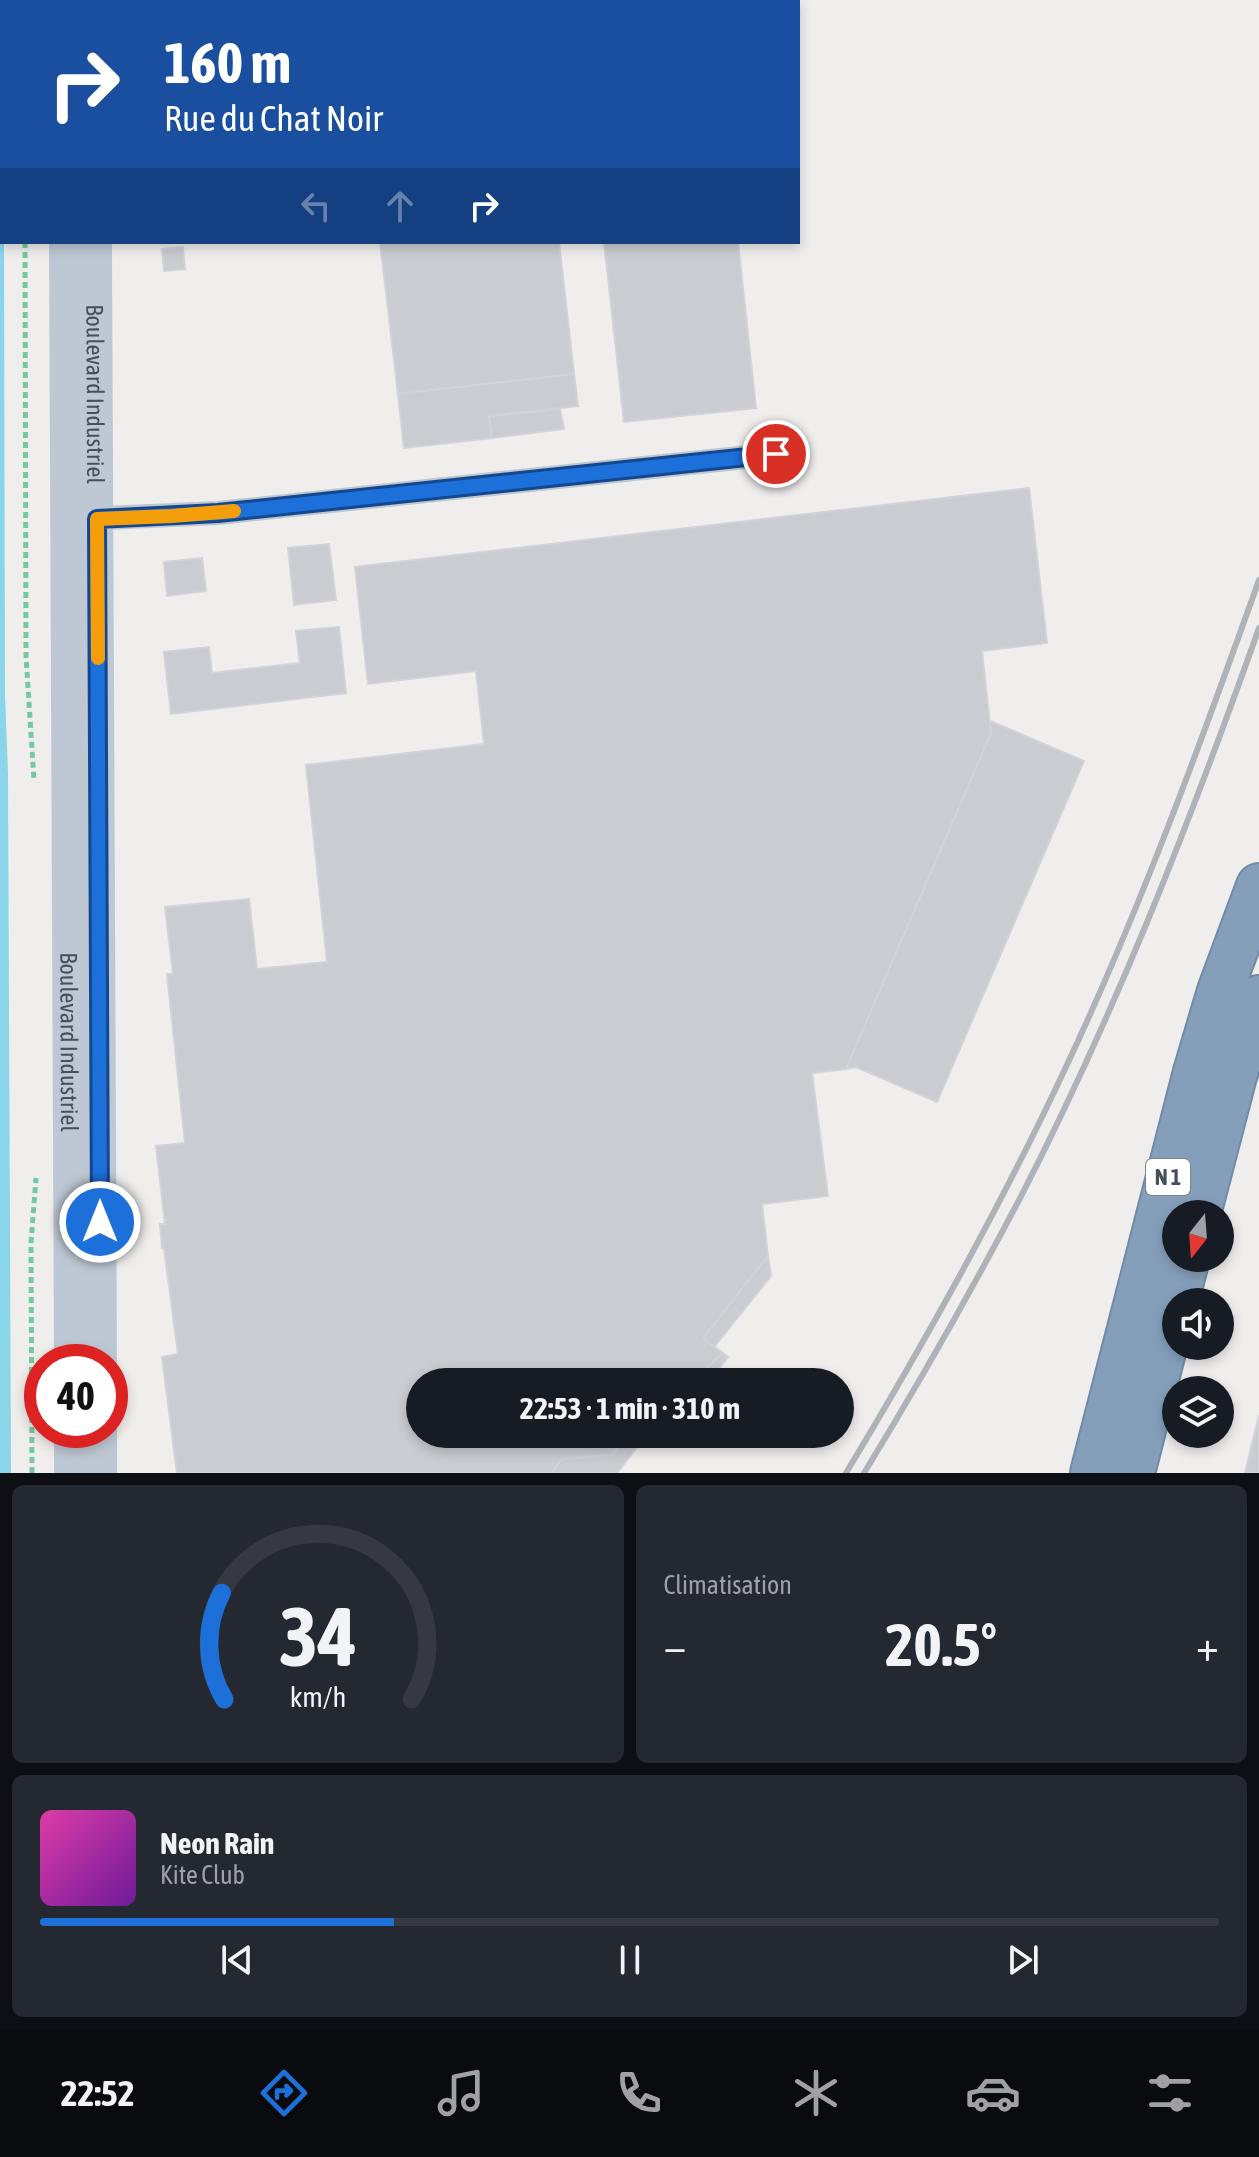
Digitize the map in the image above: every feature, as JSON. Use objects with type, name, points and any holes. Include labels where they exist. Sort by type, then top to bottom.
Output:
[{"type":"highway","name":"N 1","points":[[1093,1473],[1196,1072],[1220,991],[1259,886]]},
{"type":"highway","name":"N 1","points":[[1202,1200],[1234,1076],[1259,998]]},
{"type":"highway","points":[[1132,1473],[1183,1272]]},
{"type":"street","name":"Boulevard Industriel","points":[[66,244],[82,519],[100,1344]]},
{"type":"street","name":"Boulevard Industriel","points":[[71,1344],[82,519],[95,244]]},
{"type":"street","points":[[82,519],[218,513],[776,454]]},
{"type":"street","points":[[71,1448],[71,1473]]},
{"type":"street","points":[[100,1448],[100,1473]]},
{"type":"path","points":[[25,244],[26,656],[34,787]]},
{"type":"path","points":[[32,1473],[31,1243],[36,1174]]},
{"type":"water","points":[[0,244],[4,244],[11,1473],[0,1473]]},
{"type":"building","points":[[380,244],[559,244],[574,374],[398,394]]},
{"type":"building","points":[[604,244],[738,244],[756,408],[624,422]]},
{"type":"building","points":[[183,247],[185,269],[164,271],[162,249]]},
{"type":"building","points":[[574,374],[578,406],[489,416],[492,438],[404,448],[398,394]]},
{"type":"building","points":[[560,409],[564,429],[492,438],[489,416]]},
{"type":"building","points":[[1029,488],[1047,643],[982,651],[991,733],[846,1069],[812,1073],[828,1196],[762,1204],[768,1256],[703,1338],[723,1353],[706,1368],[406,1368],[406,1448],[618,1448],[612,1455],[562,1459],[552,1473],[177,1473],[162,1357],[178,1354],[162,1248],[160,1224],[165,1224],[156,1146],[185,1143],[167,974],[173,974],[165,907],[249,899],[257,969],[327,962],[306,765],[484,744],[476,671],[368,684],[355,567]]},
{"type":"building","points":[[329,544],[336,600],[294,605],[288,548]]},
{"type":"building","points":[[202,558],[206,591],[167,596],[164,562]]},
{"type":"building","points":[[339,627],[346,693],[171,714],[164,652],[209,647],[212,673],[300,663],[296,631]]},
{"type":"building","points":[[990,721],[1084,761],[937,1102],[856,1067],[846,1069],[991,733]]},
{"type":"building","points":[[768,1256],[771,1276],[714,1347],[703,1338]]},
{"type":"building","points":[[723,1353],[728,1357],[720,1368],[706,1368]]},
{"type":"building","points":[[1259,1415],[1259,1473],[1245,1473]]},
{"type":"building","points":[[618,1448],[636,1448],[617,1473],[552,1473],[562,1459],[612,1455]]},
{"type":"railway","points":[[846,1473],[961,1274],[1065,1069],[1144,888],[1259,580]]},
{"type":"railway","points":[[864,1473],[999,1238],[1085,1064],[1177,848],[1259,628]]},
{"type":"slow traffic","points":[[98,658],[97,519],[234,511]]},
{"type":"route","points":[[100,1222],[97,519],[218,513],[776,454]]}]
